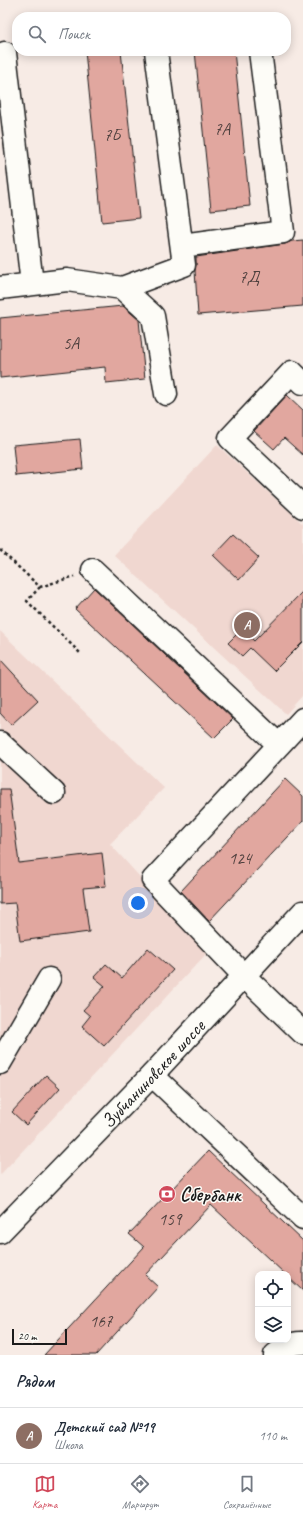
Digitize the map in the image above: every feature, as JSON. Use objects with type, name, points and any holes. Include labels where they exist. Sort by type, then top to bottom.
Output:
[{"type":"main road","points":[[5,53],[32,284]]},
{"type":"main road","points":[[0,288],[67,280],[122,288],[184,265],[157,56]]},
{"type":"main road","points":[[182,246],[283,232],[261,56]]},
{"type":"main road","points":[[122,288],[153,316],[166,394]]},
{"type":"main road","points":[[303,383],[292,372],[230,438],[303,507]]},
{"type":"main road","points":[[92,570],[279,745]]},
{"type":"main road","points":[[303,719],[153,880],[244,976],[303,1033]]},
{"type":"main road","points":[[0,743],[54,793]]},
{"type":"main road","name":"Зубчаниновское шоссе","points":[[0,1232],[152,1075],[303,912]]},
{"type":"main road","points":[[0,1062],[49,979]]},
{"type":"main road","points":[[152,1075],[303,1218]]},
{"type":"main road","points":[[275,1355],[284,1348],[296,1342],[303,1343]]},
{"type":"path","points":[[0,550],[40,587]]},
{"type":"path","points":[[80,653],[27,601],[40,587],[92,570]]},
{"type":"shaded area","points":[[217,445],[303,524],[303,695],[286,714],[114,555]]},
{"type":"shaded area","points":[[0,631],[164,788],[110,844],[208,952],[0,1175]]},
{"type":"building","points":[[85,56],[122,56],[139,218],[102,222]]},
{"type":"building","points":[[196,56],[235,56],[250,206],[211,210]]},
{"type":"building","points":[[303,240],[303,306],[198,315],[195,271],[196,257]]},
{"type":"building","points":[[123,306],[139,320],[145,379],[106,383],[105,367],[0,378],[0,318]]},
{"type":"building","points":[[287,395],[303,410],[303,455],[284,438],[274,449],[254,431]]},
{"type":"building","points":[[80,439],[83,469],[16,476],[13,445]]},
{"type":"building","points":[[233,534],[259,558],[239,580],[213,555]]},
{"type":"building","points":[[94,588],[233,719],[214,738],[75,609]]},
{"type":"building","points":[[303,591],[303,642],[274,671],[250,648],[242,656],[228,643],[242,629],[254,641]]},
{"type":"building","points":[[0,659],[38,700],[11,725],[0,713]]},
{"type":"building","points":[[285,779],[303,796],[303,821],[209,921],[181,891]]},
{"type":"building","points":[[0,789],[9,789],[19,863],[102,853],[106,886],[83,888],[89,932],[20,941],[15,903],[0,904]]},
{"type":"building","points":[[148,948],[173,970],[104,1046],[82,1026],[90,1016],[83,1010],[105,986],[94,977],[106,964],[122,978]]},
{"type":"building","points":[[46,1075],[60,1088],[26,1125],[12,1112]]},
{"type":"building","points":[[208,1151],[303,1241],[303,1291],[291,1280],[291,1271],[282,1271],[211,1205],[145,1275],[158,1287],[96,1355],[44,1355],[144,1247],[129,1234]]},
{"type":"place","name":"Детский сад №19","points":[[247,625]]},
{"type":"place","name":"Сбербанк","points":[[167,1194]]}]
